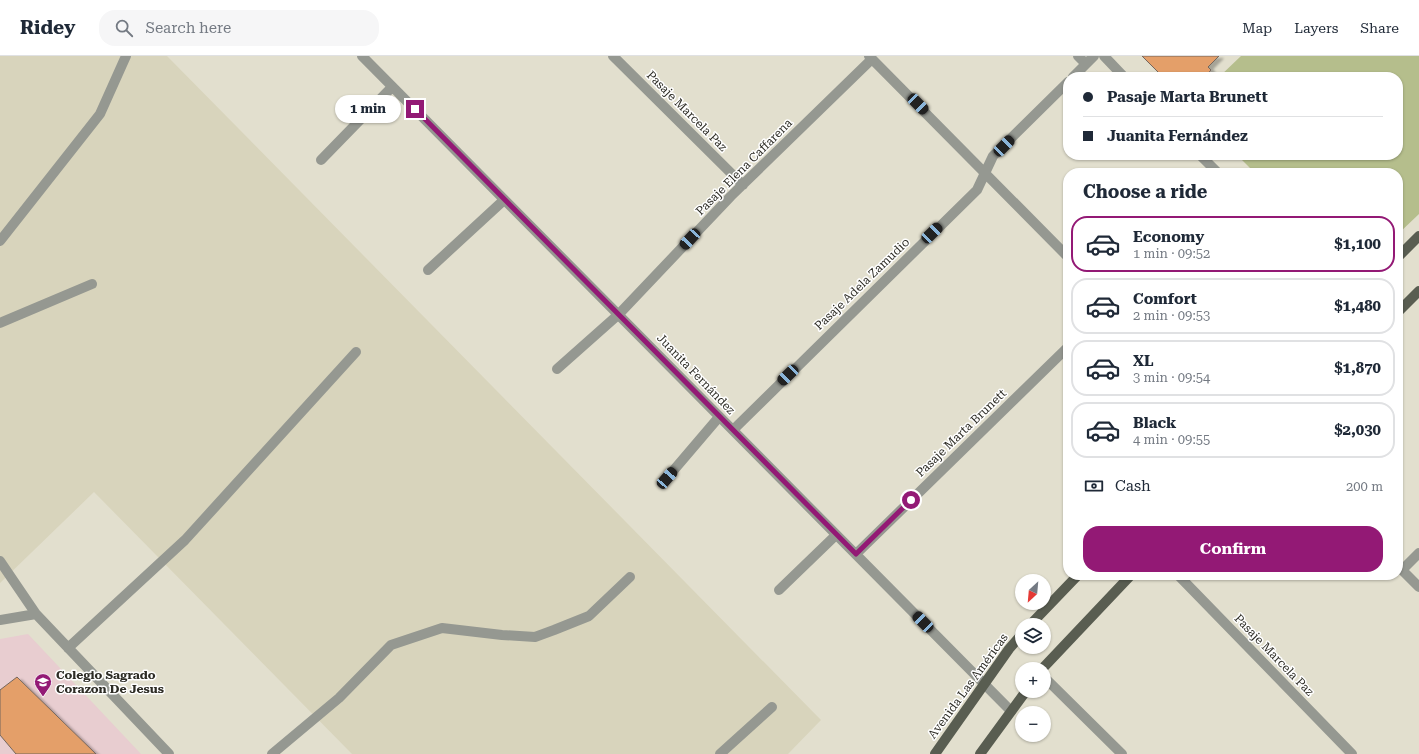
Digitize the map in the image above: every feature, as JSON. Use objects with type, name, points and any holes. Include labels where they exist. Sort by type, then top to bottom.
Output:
[{"type":"main road","points":[[1403,252],[1419,236]]},
{"type":"main road","points":[[1403,307],[1419,292]]},
{"type":"main road","points":[[1037,618],[1073,580]]},
{"type":"main road","points":[[1049,662],[1126,580]]},
{"type":"main road","name":"Avenida Las Américas","points":[[935,754],[1015,642]]},
{"type":"main road","points":[[980,754],[1021,698]]},
{"type":"street","points":[[0,241],[100,114],[126,56]]},
{"type":"street","name":"Juanita Fernández","points":[[362,56],[504,200],[620,314],[1011,711]]},
{"type":"street","name":"Pasaje Marcela Paz","points":[[613,56],[743,185]]},
{"type":"street","points":[[1078,56],[1086,64]]},
{"type":"street","points":[[1078,72],[1094,56]]},
{"type":"street","points":[[1104,56],[1119,72]]},
{"type":"street","points":[[871,58],[1063,252]]},
{"type":"street","name":"Pasaje Elena Caffarena","points":[[557,369],[620,314],[743,185],[871,58]]},
{"type":"street","points":[[321,160],[392,86]]},
{"type":"street","name":"Pasaje Adela Zamudio","points":[[733,430],[977,190],[993,156],[1063,87]]},
{"type":"street","points":[[1205,160],[1213,168]]},
{"type":"street","points":[[428,270],[504,200]]},
{"type":"street","points":[[0,322],[92,284]]},
{"type":"street","points":[[68,648],[185,540],[356,352]]},
{"type":"street","name":"Pasaje Marta Brunett","points":[[856,554],[1063,352]]},
{"type":"street","points":[[667,478],[720,417]]},
{"type":"street","points":[[779,590],[836,535]]},
{"type":"street","points":[[1403,566],[1419,553]]},
{"type":"street","points":[[0,561],[36,614],[169,754]]},
{"type":"street","points":[[1403,571],[1419,587]]},
{"type":"street","points":[[272,754],[339,698],[392,645],[442,628],[535,637],[589,616],[630,577]]},
{"type":"street","name":"Pasaje Marcela Paz","points":[[1183,580],[1352,754]]},
{"type":"street","points":[[0,620],[36,614]]},
{"type":"street","points":[[1051,684],[1122,754]]},
{"type":"street","points":[[720,754],[772,707]]},
{"type":"shaded area","points":[[0,56],[167,56],[821,720],[788,754],[352,754],[94,492],[0,583]]},
{"type":"shaded area","name":"Colegio Sagrado Corazon De Jesus","points":[[28,634],[141,754],[0,754],[0,639]]},
{"type":"green space","points":[[1241,56],[1419,56],[1419,214],[1403,229],[1403,168],[1250,168],[1242,160],[1403,160],[1403,72],[1224,72]]},
{"type":"building","points":[[1142,56],[1219,56],[1208,67],[1211,70],[1209,72],[1158,72]]},
{"type":"building","points":[[17,677],[96,754],[16,754],[0,735],[0,690]]},
{"type":"place","name":"Colegio Sagrado Corazon De Jesus","points":[[43,697]]},
{"type":"route","points":[[415,109],[504,200],[620,314],[856,554],[911,500]]}]
